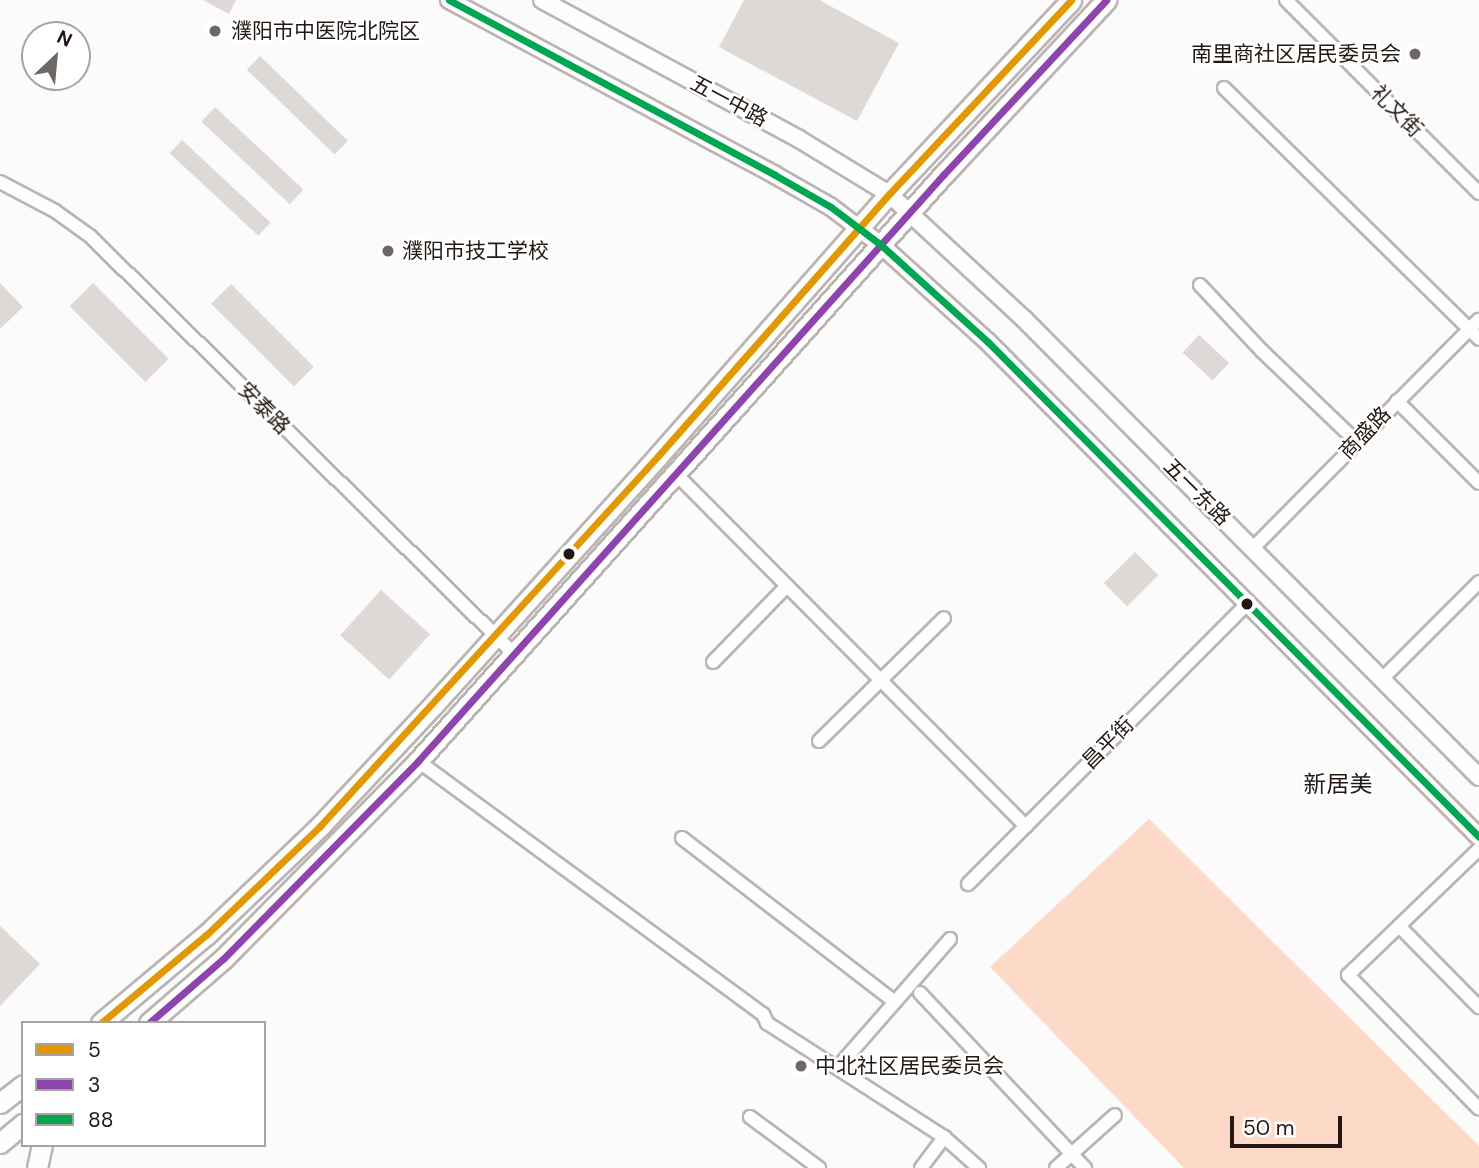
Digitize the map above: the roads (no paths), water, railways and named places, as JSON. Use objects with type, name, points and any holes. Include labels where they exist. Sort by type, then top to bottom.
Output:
[{"type":"main road","points":[[103,1021],[197,942],[269,876],[435,703],[889,194],[1071,0]]},
{"type":"main road","points":[[151,1021],[233,950],[418,761],[910,212],[1106,0]]},
{"type":"main road","points":[[0,1085],[21,1074]]},
{"type":"main road","points":[[0,1103],[21,1087]]},
{"type":"main road","points":[[0,1143],[21,1126]]},
{"type":"main road","points":[[37,1168],[42,1147]]},
{"type":"street","name":"五一中路","points":[[449,0],[775,175],[831,207],[881,245]]},
{"type":"street","name":"五一中路","points":[[542,0],[799,139],[889,194],[910,212]]},
{"type":"street","name":"礼文街","points":[[1286,0],[1479,193]]},
{"type":"street","points":[[1224,88],[1476,330]]},
{"type":"street","name":"安泰路","points":[[0,181],[64,216],[91,237],[513,653]]},
{"type":"street","name":"五一东路","points":[[910,212],[1014,310],[1477,772]]},
{"type":"street","name":"五一东路","points":[[881,245],[988,342],[1479,837]]},
{"type":"street","points":[[1200,285],[1262,351],[1357,442]]},
{"type":"street","name":"商盛路","points":[[1253,548],[1397,401],[1476,330]]},
{"type":"street","points":[[1397,401],[1479,483]]},
{"type":"street","points":[[675,473],[1026,826]]},
{"type":"street","points":[[1382,679],[1479,582]]},
{"type":"street","points":[[713,662],[787,586]]},
{"type":"street","name":"昌平街","points":[[968,884],[1248,603]]},
{"type":"street","points":[[819,741],[944,618]]},
{"type":"street","points":[[418,761],[763,1014],[767,1023],[944,1137],[979,1168]]},
{"type":"street","points":[[682,838],[894,1001]]},
{"type":"street","points":[[1479,849],[1348,975],[1479,1108]]},
{"type":"street","points":[[1399,926],[1479,1007]]},
{"type":"street","points":[[838,1067],[950,939]]},
{"type":"street","points":[[920,993],[1085,1168]]},
{"type":"street","points":[[1056,1168],[1115,1115]]},
{"type":"street","points":[[750,1117],[820,1168]]},
{"type":"street","points":[[921,1168],[944,1137]]},
{"type":"place","name":"濮阳市中医院北院区","points":[[215,31]]},
{"type":"place","name":"南里商社区居民委员会","points":[[1415,54]]},
{"type":"place","name":"濮阳市技工学校","points":[[388,251]]},
{"type":"place","name":"中北社区居民委员会","points":[[801,1066]]},
{"type":"district","name":"新居美","points":[[1338,784]]}]
